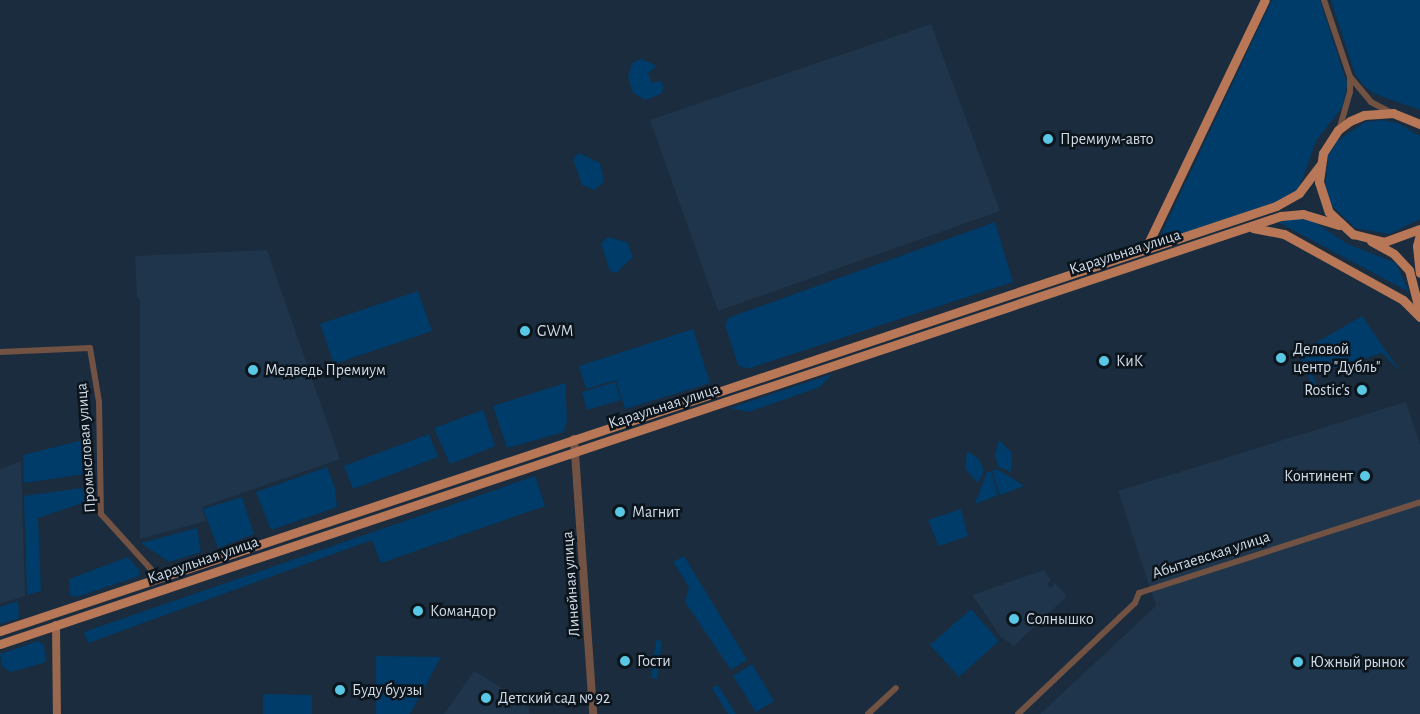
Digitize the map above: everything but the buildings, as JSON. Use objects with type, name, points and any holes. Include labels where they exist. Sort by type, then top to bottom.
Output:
[{"type":"main road","points":[[1145,250],[1265,0]]},
{"type":"main road","points":[[1338,130],[1364,115],[1393,113],[1419,123]]},
{"type":"main road","name":"Караульная улица","points":[[0,631],[1288,201],[1319,166],[1338,130]]},
{"type":"main road","points":[[1319,166],[1322,198],[1339,225]]},
{"type":"main road","name":"Караульная улица","points":[[0,644],[1293,214],[1339,225],[1394,254],[1409,270],[1420,313]]},
{"type":"main road","points":[[1238,231],[1263,228],[1284,234],[1403,300],[1420,317]]},
{"type":"main road","points":[[1369,240],[1399,240],[1420,229]]},
{"type":"main road","points":[[1420,234],[1417,246],[1420,273]]},
{"type":"main road","points":[[53,614],[56,625],[57,714]]},
{"type":"street","points":[[1324,0],[1350,77],[1350,92],[1338,130]]},
{"type":"street","points":[[1350,77],[1371,102],[1393,113]]},
{"type":"street","name":"Промысловая улица","points":[[0,352],[90,348],[99,402],[101,514],[159,578]]},
{"type":"street","name":"Линейная улица","points":[[574,439],[593,714]]},
{"type":"street","name":"Абытаевская улица","points":[[1018,714],[1135,603],[1139,593],[1420,502]]},
{"type":"street","points":[[868,714],[896,688]]},
{"type":"shaded area","points":[[1272,0],[1320,0],[1347,84],[1343,106],[1316,141],[1299,188],[1279,201],[1157,243]]},
{"type":"shaded area","points":[[1331,0],[1420,0],[1420,110],[1375,94],[1363,85],[1355,74]]},
{"type":"shaded area","points":[[931,24],[1000,211],[718,311],[650,120]]},
{"type":"shaded area","points":[[641,59],[657,66],[648,73],[652,83],[661,81],[664,87],[661,94],[645,100],[633,93],[628,77],[632,63]]},
{"type":"shaded area","points":[[1382,120],[1398,123],[1420,136],[1420,219],[1389,234],[1355,228],[1331,205],[1325,189],[1328,156],[1337,141],[1365,122]]},
{"type":"shaded area","points":[[579,153],[600,163],[604,181],[595,190],[582,185],[573,159]]},
{"type":"shaded area","points":[[1288,218],[1311,220],[1348,244],[1396,263],[1409,292],[1278,222]]},
{"type":"shaded area","points":[[995,222],[1013,282],[747,369],[738,365],[725,325],[728,318]]},
{"type":"shaded area","points":[[607,237],[627,242],[633,257],[616,273],[610,271],[601,244]]},
{"type":"shaded area","points":[[267,250],[340,459],[202,507],[206,521],[140,539],[140,298],[137,298],[135,256]]},
{"type":"shaded area","points":[[418,291],[432,331],[334,364],[320,324]]},
{"type":"shaded area","points":[[1362,316],[1401,373],[1382,353],[1312,375],[1319,389],[1315,391],[1298,353]]},
{"type":"shaded area","points":[[693,329],[710,383],[625,409],[616,380],[586,389],[579,366]]},
{"type":"shaded area","points":[[832,374],[820,387],[748,412],[730,408]]},
{"type":"shaded area","points":[[615,382],[621,400],[587,410],[582,392]]},
{"type":"shaded area","points":[[565,383],[567,421],[564,432],[507,448],[493,406]]},
{"type":"shaded area","points":[[1406,402],[1420,445],[1420,714],[1040,714],[1156,606],[1118,491]]},
{"type":"shaded area","points":[[483,410],[495,446],[450,464],[434,428]]},
{"type":"shaded area","points":[[429,434],[438,457],[353,489],[344,466]]},
{"type":"shaded area","points":[[83,440],[90,441],[90,470],[85,474],[24,483],[23,455]]},
{"type":"shaded area","points":[[999,440],[1012,453],[1011,472],[998,467],[995,455]]},
{"type":"shaded area","points":[[967,451],[979,459],[984,471],[978,483],[965,469]]},
{"type":"shaded area","points":[[21,461],[25,596],[0,604],[0,469]]},
{"type":"shaded area","points":[[327,467],[335,488],[337,507],[271,530],[256,492]]},
{"type":"shaded area","points":[[996,469],[1024,486],[1000,495],[992,471]]},
{"type":"shaded area","points":[[987,472],[991,472],[998,495],[975,504]]},
{"type":"shaded area","points":[[535,476],[545,506],[381,563],[372,540],[88,643],[84,632]]},
{"type":"shaded area","points":[[82,488],[88,501],[38,518],[41,591],[27,595],[24,496]]},
{"type":"shaded area","points":[[242,497],[254,534],[218,548],[203,509]]},
{"type":"shaded area","points":[[961,509],[968,536],[939,546],[928,520]]},
{"type":"shaded area","points":[[197,528],[201,552],[169,562],[141,543]]},
{"type":"shaded area","points":[[684,556],[747,660],[731,670],[685,602],[689,587],[673,562]]},
{"type":"shaded area","points":[[128,557],[140,571],[139,576],[77,597],[70,595],[69,579]]},
{"type":"shaded area","name":"Солнышко","points":[[1044,570],[1051,580],[1047,584],[1050,588],[1055,583],[1067,596],[1014,646],[1001,637],[972,595]]},
{"type":"shaded area","points":[[18,601],[19,618],[0,624],[0,607]]},
{"type":"shaded area","points":[[971,609],[999,641],[959,677],[930,645]]},
{"type":"shaded area","points":[[656,640],[662,641],[657,679],[651,678]]},
{"type":"shaded area","points":[[38,641],[44,645],[46,662],[11,672],[2,666],[0,654]]},
{"type":"shaded area","points":[[376,656],[441,657],[410,714],[376,714]]},
{"type":"shaded area","points":[[752,664],[774,701],[756,712],[733,676]]},
{"type":"shaded area","name":"Детский сад № 92","points":[[474,671],[529,705],[529,714],[444,714]]},
{"type":"shaded area","points":[[718,685],[736,714],[728,714],[712,688]]},
{"type":"shaded area","points":[[263,694],[312,695],[312,714],[263,714]]},
{"type":"place","name":"Премиум-авто","points":[[1048,139]]},
{"type":"place","name":"GWM","points":[[525,331]]},
{"type":"place","name":"Деловой центр \"Дубль\"","points":[[1281,358]]},
{"type":"place","name":"КиК","points":[[1104,361]]},
{"type":"place","name":"Медведь Премиум","points":[[253,370]]},
{"type":"place","name":"Rostic's","points":[[1362,390]]},
{"type":"place","name":"Континент","points":[[1365,476]]},
{"type":"place","name":"Магнит","points":[[620,512]]},
{"type":"place","name":"Командор","points":[[418,611]]},
{"type":"place","name":"Солнышко","points":[[1014,619]]},
{"type":"place","name":"Гости","points":[[625,661]]},
{"type":"place","name":"Южный рынок","points":[[1298,662]]},
{"type":"place","name":"Буду буузы","points":[[340,690]]},
{"type":"place","name":"Детский сад № 92","points":[[486,698]]}]
